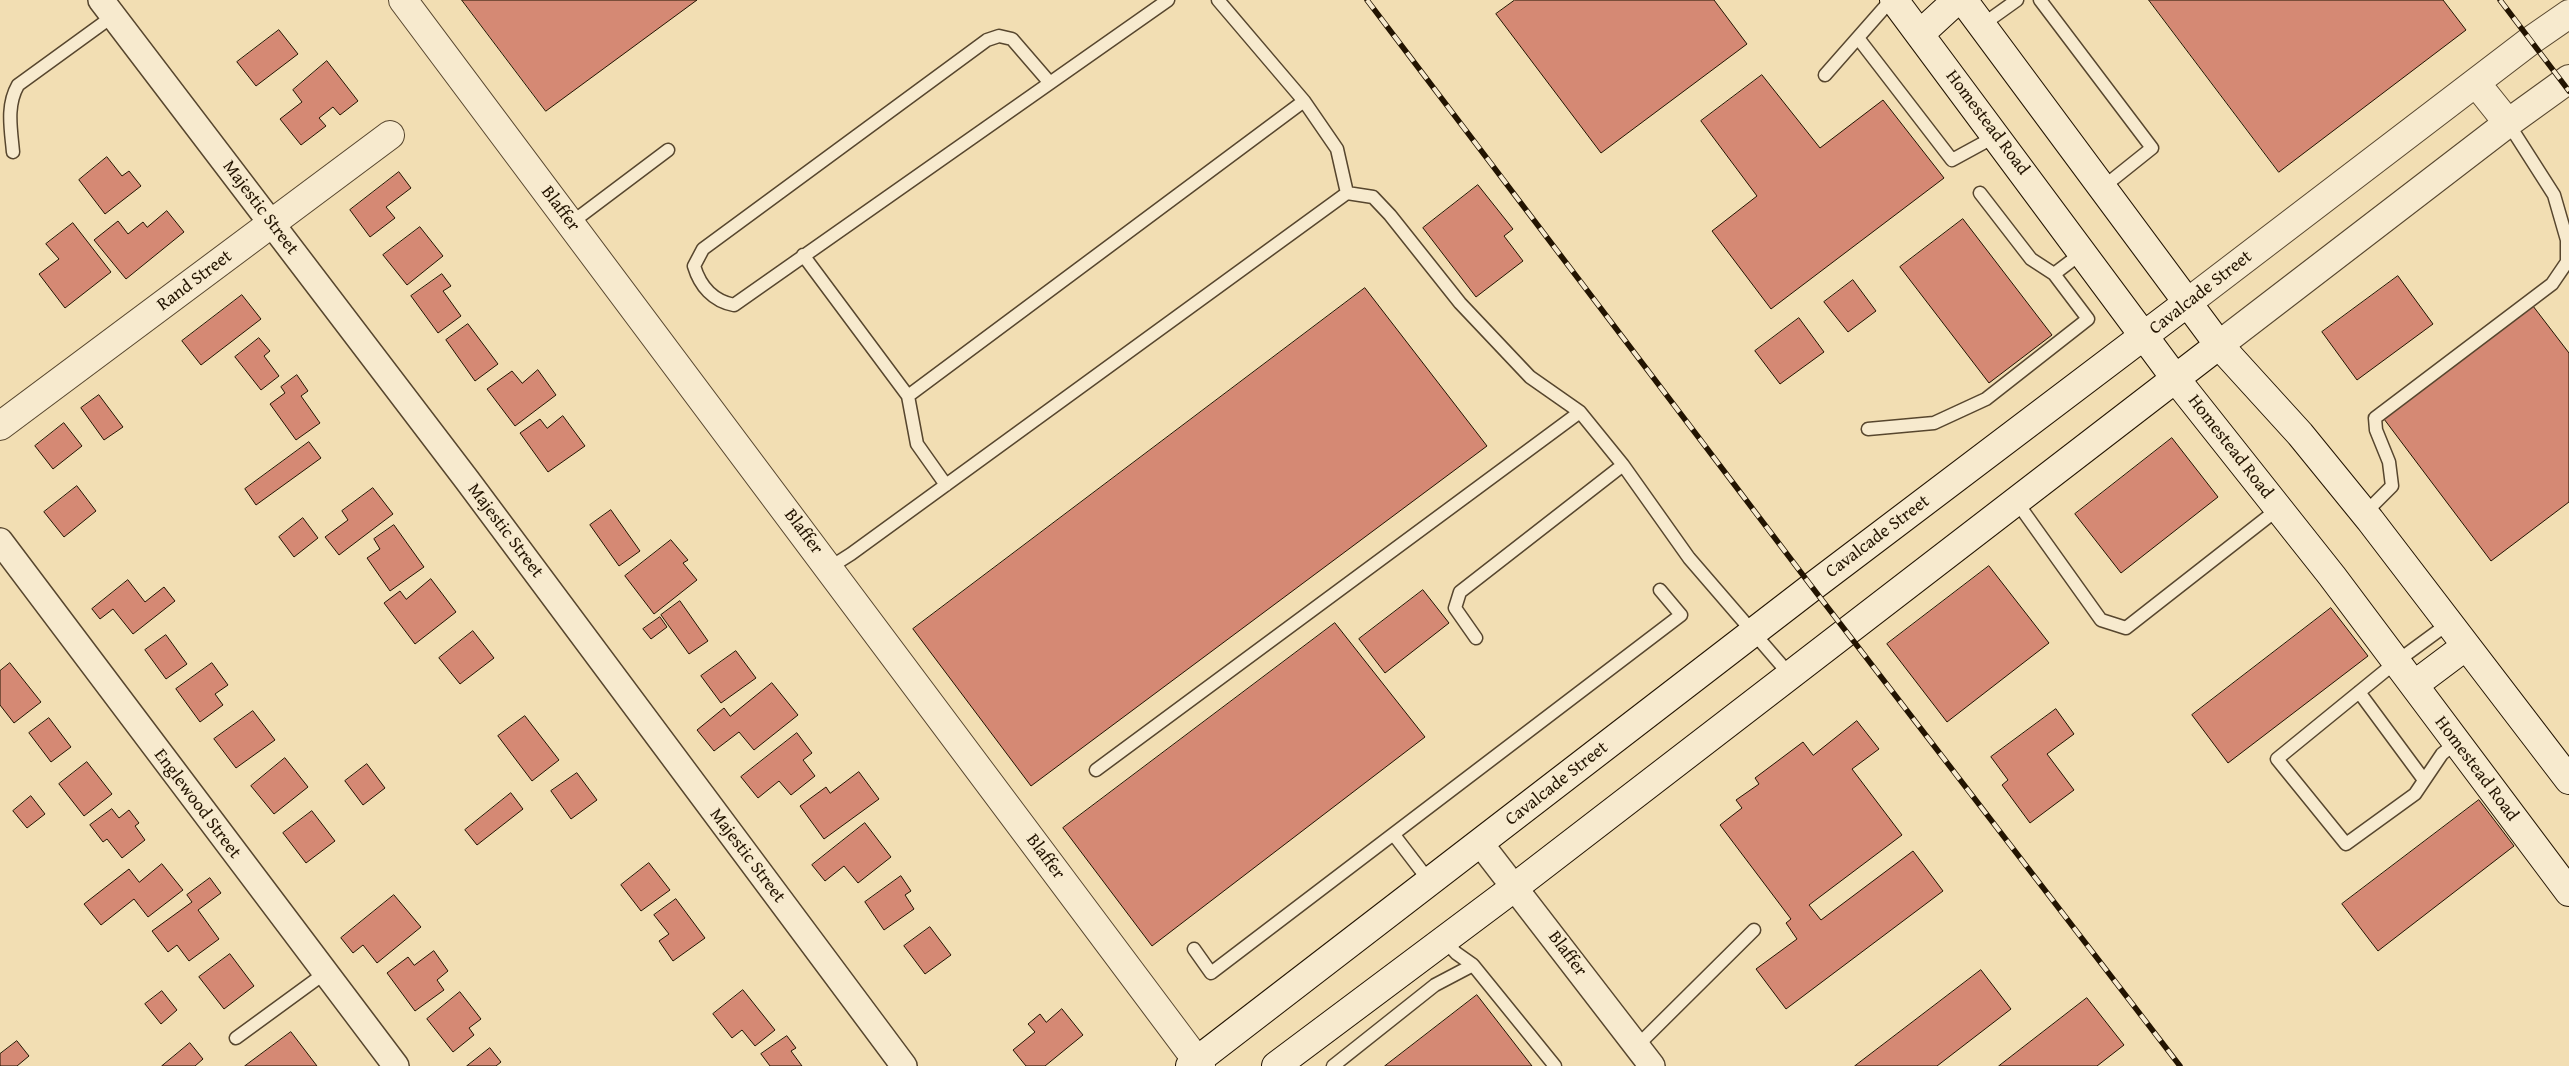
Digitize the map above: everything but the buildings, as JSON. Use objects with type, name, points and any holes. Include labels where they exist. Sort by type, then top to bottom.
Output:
[{"type":"main road","name":"Blaffer","points":[[403,0],[829,568],[1196,1064]]},
{"type":"main road","name":"Homestead Road","points":[[1892,0],[1920,34],[2175,378],[2278,508],[2566,882]]},
{"type":"main road","points":[[1920,34],[1957,0]]},
{"type":"main road","points":[[1963,0],[2219,345],[2300,434],[2365,513],[2569,780]]},
{"type":"main road","name":"Cavalcade Street","points":[[1196,1064],[1754,632],[2569,14]]},
{"type":"main road","points":[[1276,1066],[1516,887],[2175,378],[2508,123],[2569,79]]},
{"type":"main road","points":[[2476,83],[2508,123]]},
{"type":"main road","name":"Rand Street","points":[[0,426],[390,135]]},
{"type":"main road","points":[[2414,685],[2466,646]]},
{"type":"street","name":"Majestic Street","points":[[107,8],[468,480],[904,1066]]},
{"type":"street","name":"Englewood Street","points":[[0,541],[396,1066]]},
{"type":"street","name":"Blaffer","points":[[1480,843],[1516,887],[1652,1066]]},
{"type":"lane","points":[[1050,83],[1012,38],[999,36],[987,40],[703,248],[694,266],[699,281],[720,302],[734,305],[803,255],[1050,83],[1168,0]]},
{"type":"lane","points":[[1218,0],[1304,101],[1337,149],[1347,193]]},
{"type":"lane","points":[[1825,75],[1892,0]]},
{"type":"lane","points":[[1982,25],[2016,0]]},
{"type":"lane","points":[[2040,0],[2152,148],[2102,188]]},
{"type":"lane","points":[[13,152],[10,109],[11,96],[18,85],[107,8]]},
{"type":"lane","points":[[1858,38],[1952,160],[1996,136]]},
{"type":"lane","points":[[908,396],[1304,101]]},
{"type":"lane","points":[[2365,513],[2392,486],[2389,462],[2376,430],[2374,418],[2552,284],[2567,262],[2567,240],[2554,195],[2508,123]]},
{"type":"lane","points":[[571,224],[668,150]]},
{"type":"lane","points":[[829,568],[852,554],[1347,193],[1373,197],[1390,215],[1460,302],[1530,377],[1580,412],[1623,465],[1690,558],[1738,617],[1754,632],[1790,675]]},
{"type":"lane","points":[[1868,430],[1934,423],[1986,399],[2088,319],[2054,274],[2031,259],[1980,193]]},
{"type":"lane","points":[[2054,274],[2083,252]]},
{"type":"lane","points":[[803,255],[908,396],[917,444],[946,485]]},
{"type":"lane","points":[[1096,770],[1580,412]]},
{"type":"lane","points":[[1476,638],[1454,608],[1460,592],[1623,465]]},
{"type":"lane","points":[[2016,501],[2100,620],[2126,628],[2278,508]]},
{"type":"lane","points":[[1194,949],[1211,972],[1394,835],[1681,615],[1660,590]]},
{"type":"lane","points":[[2449,623],[2396,662],[2277,759],[2346,844],[2415,794],[2442,754],[2457,742]]},
{"type":"lane","points":[[2359,692],[2424,780]]},
{"type":"lane","points":[[1394,835],[1430,882]]},
{"type":"lane","points":[[1637,1046],[1754,930]]},
{"type":"lane","points":[[1444,940],[1456,953],[1473,965],[1555,1066]]},
{"type":"lane","points":[[1333,1066],[1435,986],[1473,965]]},
{"type":"lane","points":[[236,1038],[325,973]]},
{"type":"railway","points":[[1367,0],[1812,587],[2180,1066]]},
{"type":"railway","points":[[2500,0],[2569,91]]}]
